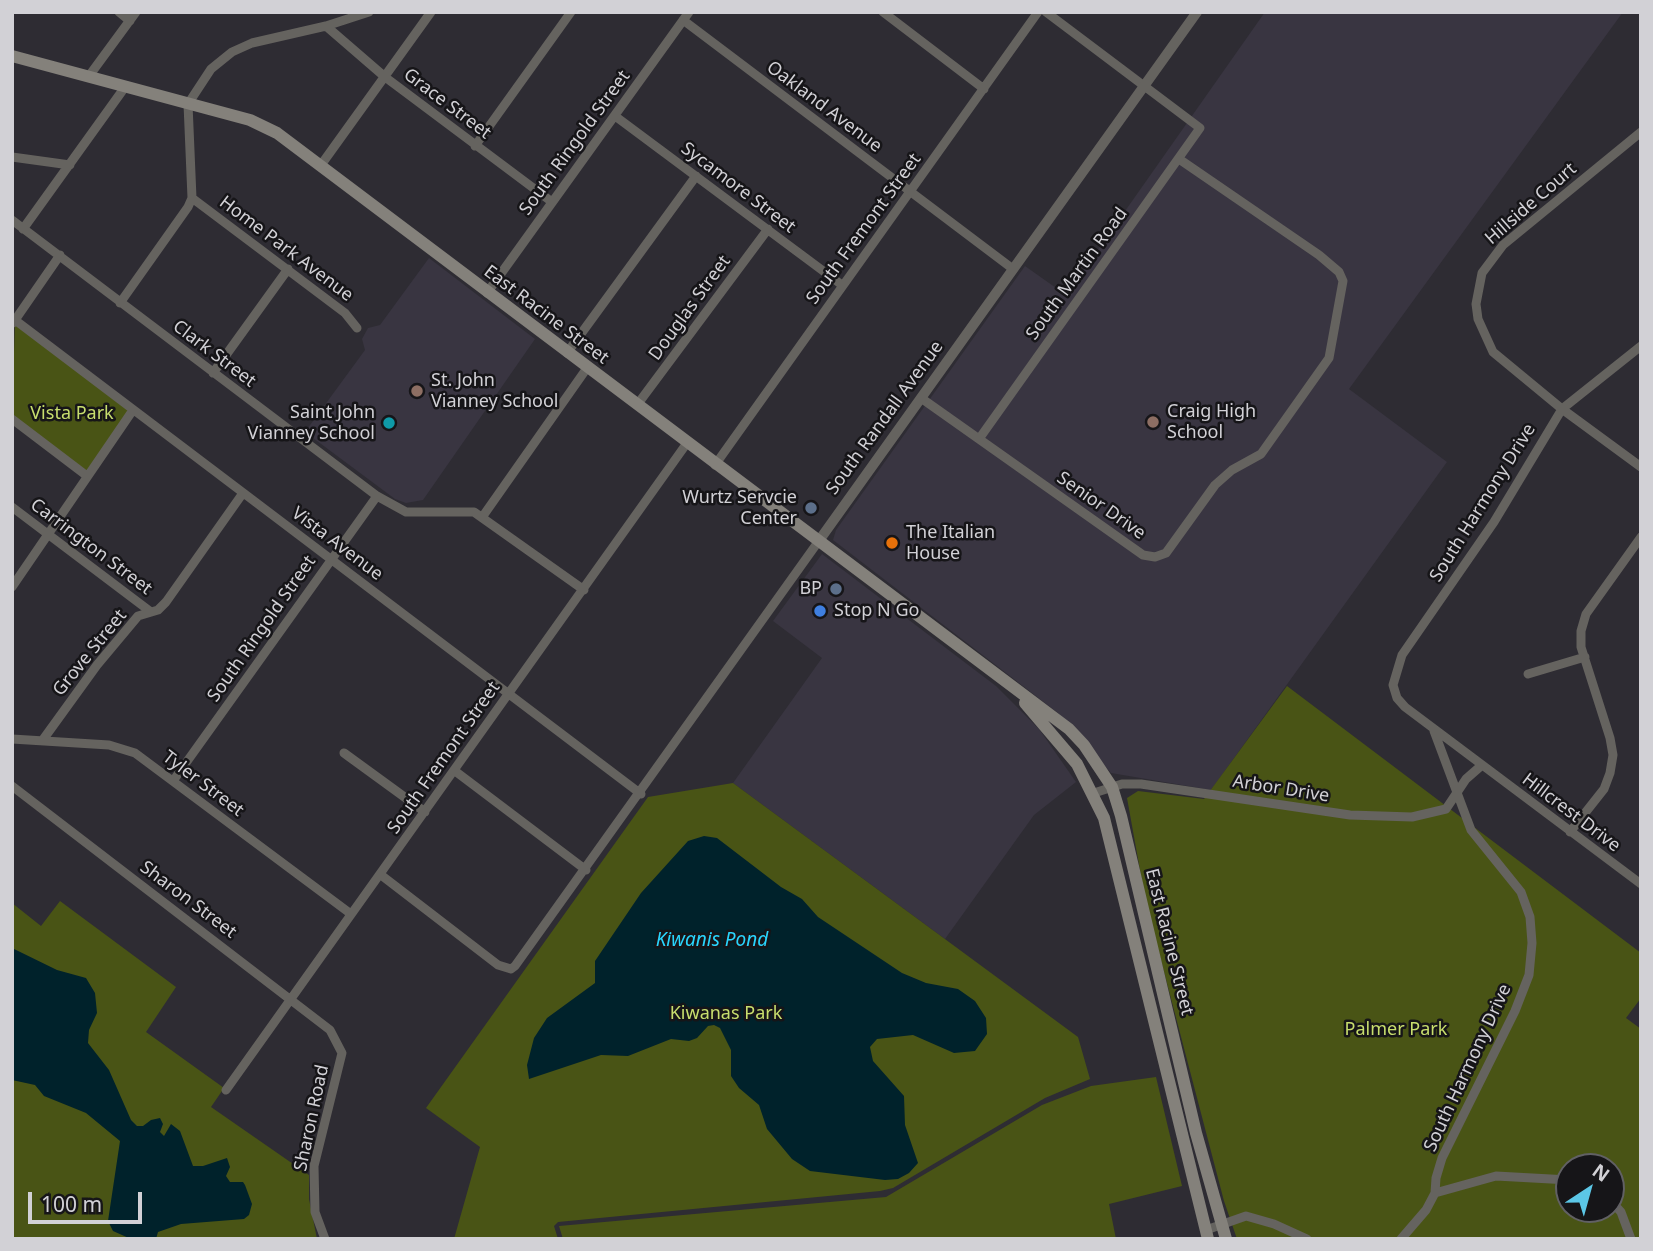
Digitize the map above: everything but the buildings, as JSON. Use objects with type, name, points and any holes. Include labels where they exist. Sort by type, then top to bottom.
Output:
[{"type":"main road","name":"East Racine Street","points":[[12,56],[266,127],[321,165],[567,354],[1069,729],[1091,754],[1112,787],[1196,1133],[1226,1239]]},
{"type":"main road","name":"East Racine Street","points":[[1016,692],[1062,745],[1094,793],[1114,852],[1207,1235]]},
{"type":"street","points":[[89,76],[133,17],[119,12]]},
{"type":"street","points":[[120,303],[182,216],[191,198],[188,104],[211,69],[241,47],[326,26],[369,12]]},
{"type":"street","points":[[321,165],[431,12]]},
{"type":"street","points":[[475,146],[571,12]]},
{"type":"street","points":[[883,12],[984,89]]},
{"type":"street","name":"South Fremont Street","points":[[715,465],[1038,12]]},
{"type":"street","points":[[1046,12],[1144,86]]},
{"type":"street","name":"South Randall Avenue","points":[[382,875],[499,965],[511,969],[521,960],[1197,12]]},
{"type":"street","name":"South Ringold Street","points":[[487,293],[686,16]]},
{"type":"street","name":"Oakland Avenue","points":[[686,16],[1013,269]]},
{"type":"street","name":"Grace Street","points":[[326,26],[385,77],[552,202]]},
{"type":"street","name":"South Martin Road","points":[[979,439],[1200,128],[1144,86]]},
{"type":"street","points":[[23,229],[125,87]]},
{"type":"street","name":"Sycamore Street","points":[[615,116],[842,285]]},
{"type":"street","name":"Hillside Court","points":[[1641,131],[1503,245],[1482,273],[1477,288],[1478,319],[1493,352],[1562,409],[1641,467]]},
{"type":"street","points":[[12,157],[70,165]]},
{"type":"street","name":"Senior Drive","points":[[921,398],[1149,557],[1161,556],[1170,548],[1215,485],[1232,470],[1255,459],[1271,441],[1333,351],[1342,296],[1341,276],[1319,255],[1179,159]]},
{"type":"street","points":[[567,354],[696,176]]},
{"type":"street","name":"Home Park Avenue","points":[[191,198],[345,313],[357,328]]},
{"type":"street","name":"Clark Street","points":[[12,220],[377,496],[406,512],[458,510],[483,516],[584,590]]},
{"type":"street","name":"Douglas Street","points":[[637,405],[768,229]]},
{"type":"street","points":[[13,322],[60,255]]},
{"type":"street","points":[[213,373],[288,270]]},
{"type":"street","name":"Vista Avenue","points":[[13,322],[641,794]]},
{"type":"street","name":"South Harmony Drive","points":[[1482,765],[1433,730],[1397,698],[1393,685],[1395,670],[1413,639],[1494,522],[1562,409],[1641,346]]},
{"type":"street","points":[[483,516],[587,368]]},
{"type":"street","points":[[12,587],[133,410]]},
{"type":"street","points":[[12,419],[87,476]]},
{"type":"street","name":"South Fremont Street","points":[[226,1090],[290,998],[382,875],[687,443]]},
{"type":"street","name":"Grove Street","points":[[42,741],[97,665],[138,616],[158,611],[166,602],[243,493]]},
{"type":"street","name":"South Ringold Street","points":[[173,781],[377,496]]},
{"type":"street","name":"Carrington Street","points":[[12,507],[151,612]]},
{"type":"street","points":[[1570,832],[1604,789],[1611,773],[1613,755],[1585,657],[1581,631],[1586,614],[1641,537]]},
{"type":"street","points":[[1528,674],[1585,657]]},
{"type":"street","name":"South Harmony Drive","points":[[1401,1239],[1426,1210],[1435,1193],[1436,1178],[1451,1139],[1529,975],[1532,943],[1531,917],[1521,892],[1471,830],[1433,730]]},
{"type":"street","name":"Tyler Street","points":[[12,739],[123,748],[173,781],[351,914]]},
{"type":"street","points":[[344,752],[425,813]]},
{"type":"street","points":[[1457,795],[1466,779],[1482,765]]},
{"type":"street","name":"Hillcrest Drive","points":[[1482,765],[1641,884]]},
{"type":"street","points":[[455,771],[586,870]]},
{"type":"street","name":"Arbor Drive","points":[[1094,793],[1112,787],[1141,784],[1377,817],[1433,813],[1446,808],[1457,795]]},
{"type":"street","name":"Sharon Street","points":[[12,786],[290,998],[330,1030],[338,1044]]},
{"type":"street","name":"Sharon Road","points":[[326,1239],[315,1212],[314,1166],[339,1074],[342,1053],[338,1044]]},
{"type":"street","points":[[1435,1193],[1496,1176],[1534,1175],[1555,1178]]},
{"type":"street","points":[[1207,1235],[1222,1224],[1246,1216],[1307,1239]]},
{"type":"shaded area","name":"Craig High School","points":[[1265,12],[1623,12],[1349,389],[1447,462],[1211,790],[1111,773],[1058,713],[833,540],[836,530],[1025,266],[1066,295]]},
{"type":"shaded area","name":"St. John Vianney School","points":[[429,258],[535,339],[423,500],[406,503],[395,499],[305,432],[365,350],[362,339],[368,328],[380,325]]},
{"type":"shaded area","points":[[822,554],[996,686],[1039,729],[1076,782],[1034,815],[945,939],[733,783],[822,658],[773,621]]},
{"type":"green space","name":"Vista Park","points":[[15,320],[133,410],[87,476],[12,419]]},
{"type":"green space","name":"Palmer Park","points":[[1287,686],[1641,953],[1641,998],[1626,1018],[1641,1029],[1641,1239],[1237,1239],[1224,1201],[1146,903],[1127,798],[1138,791],[1204,799]]},
{"type":"green space","name":"Kiwanas Park","points":[[733,783],[1078,1037],[1090,1079],[1045,1098],[893,1188],[558,1222],[554,1226],[558,1239],[454,1239],[480,1147],[426,1108],[648,797]]},
{"type":"green space","points":[[60,901],[176,987],[146,1032],[224,1088],[211,1107],[309,1175],[309,1199],[317,1239],[12,1239],[12,903],[41,926]]},
{"type":"green space","points":[[1156,1077],[1182,1186],[1109,1204],[1116,1239],[563,1239],[559,1226],[886,1197],[1042,1105],[1091,1086]]},
{"type":"water","name":"Kiwanis Pond","points":[[704,836],[717,838],[781,887],[802,899],[818,917],[902,973],[926,983],[958,989],[975,1001],[986,1018],[987,1034],[975,1051],[954,1053],[913,1035],[877,1039],[870,1047],[873,1061],[904,1096],[905,1125],[918,1163],[909,1173],[898,1179],[885,1180],[810,1171],[792,1159],[767,1129],[759,1105],[739,1088],[731,1076],[731,1050],[720,1028],[714,1025],[708,1026],[697,1038],[689,1041],[671,1039],[628,1056],[601,1055],[529,1079],[527,1065],[534,1038],[547,1018],[595,983],[595,961],[641,893],[688,841]]},
{"type":"water","points":[[12,948],[57,970],[86,978],[95,993],[97,1013],[89,1030],[88,1043],[109,1070],[131,1120],[137,1126],[143,1126],[160,1118],[163,1124],[160,1132],[164,1136],[171,1124],[180,1131],[193,1166],[203,1166],[227,1158],[230,1167],[226,1176],[230,1182],[243,1182],[245,1185],[252,1204],[249,1215],[244,1219],[181,1224],[158,1232],[156,1239],[131,1239],[113,1231],[108,1221],[120,1141],[86,1113],[44,1096],[35,1085],[12,1080]]},
{"type":"place","name":"St. John Vianney School","points":[[417,391]]},
{"type":"place","name":"Craig High School","points":[[1153,422]]},
{"type":"place","name":"Saint John Vianney School","points":[[389,423]]},
{"type":"place","name":"Wurtz Servcie Center","points":[[811,508]]},
{"type":"place","name":"The Italian House","points":[[892,543]]},
{"type":"place","name":"BP","points":[[836,589]]},
{"type":"place","name":"Stop N Go","points":[[820,611]]}]
